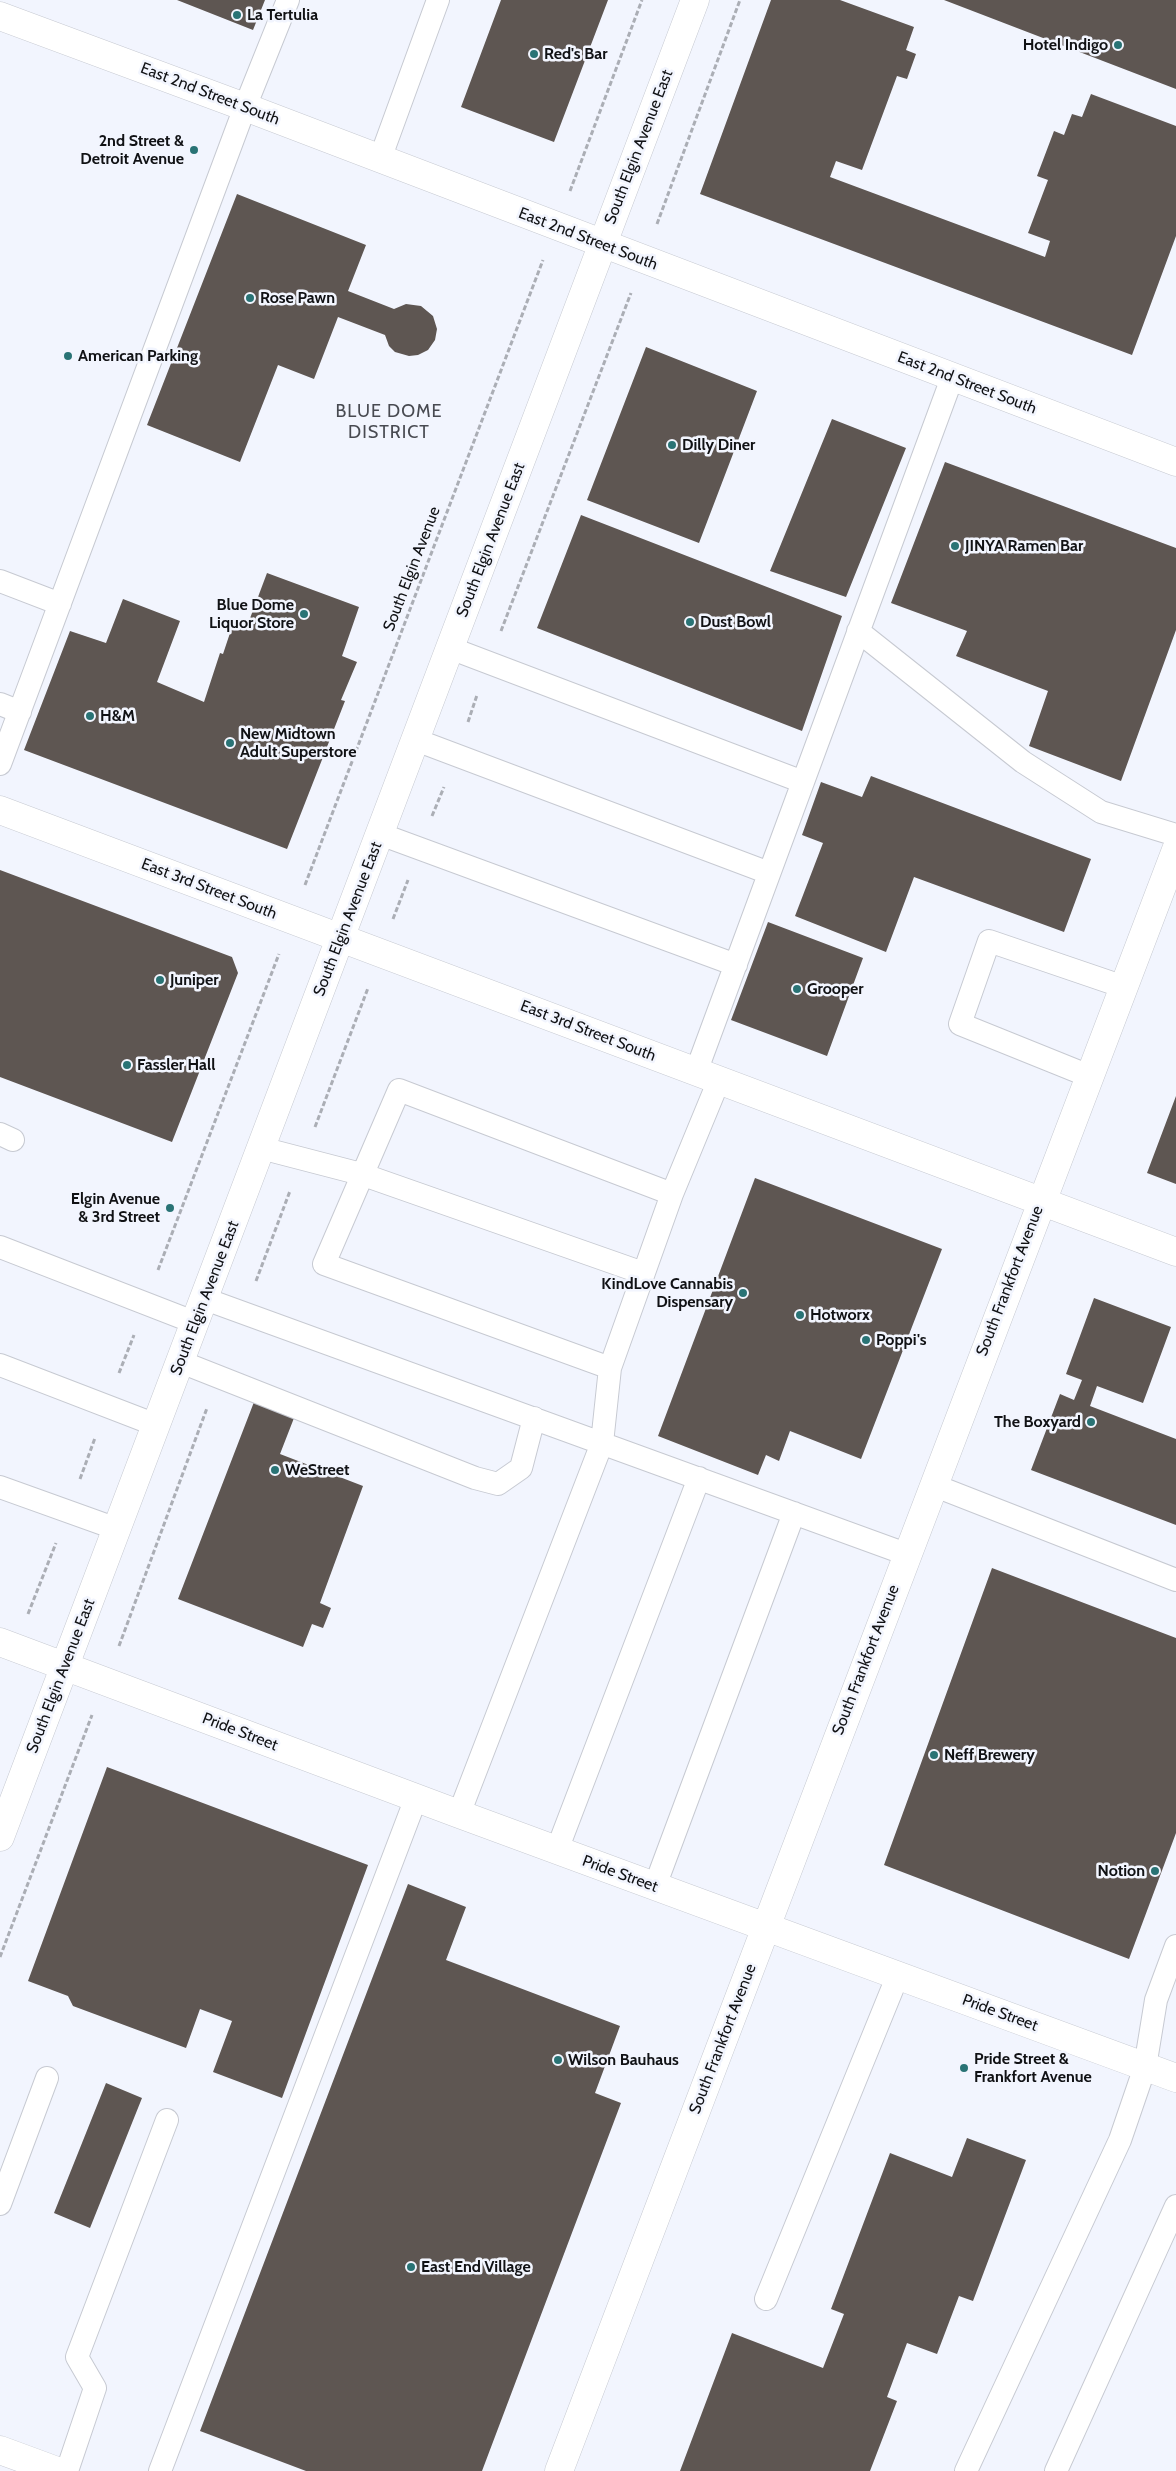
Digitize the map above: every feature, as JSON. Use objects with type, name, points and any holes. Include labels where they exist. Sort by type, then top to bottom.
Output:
[{"type":"street","name":"South Elgin Avenue East","points":[[0,1837],[695,0]]},
{"type":"street","name":"East 2nd Street South","points":[[0,16],[245,107],[1176,462]]},
{"type":"street","name":"East 3rd Street South","points":[[0,810],[1176,1252]]},
{"type":"street","name":"South Frankfort Avenue","points":[[559,2471],[906,1554],[1176,850]]},
{"type":"street","name":"Pride Street","points":[[0,1642],[459,1814],[1176,2078]]},
{"type":"street","points":[[0,2450],[23,2465],[57,2471]]},
{"type":"lane","points":[[0,764],[10,708],[60,604],[245,107],[288,0]]},
{"type":"lane","points":[[380,159],[438,0]]},
{"type":"lane","points":[[459,1814],[602,1443],[610,1368],[672,1194],[707,1076],[736,965],[952,378]]},
{"type":"lane","points":[[0,581],[60,604]]},
{"type":"lane","points":[[858,631],[1023,762],[1085,802],[1101,812],[1176,834]]},
{"type":"lane","points":[[450,648],[803,782]]},
{"type":"lane","points":[[416,740],[769,873]]},
{"type":"lane","points":[[380,834],[736,965]]},
{"type":"lane","points":[[1089,1076],[960,1024],[989,941],[1124,987]]},
{"type":"lane","points":[[610,1368],[324,1264],[361,1174],[399,1090],[672,1194]]},
{"type":"lane","points":[[261,1148],[361,1174],[643,1273]]},
{"type":"lane","points":[[0,1247],[534,1418],[906,1554]]},
{"type":"lane","points":[[181,1362],[475,1478],[498,1484],[521,1468],[534,1418]]},
{"type":"lane","points":[[0,1365],[156,1425]]},
{"type":"lane","points":[[557,1850],[699,1478]]},
{"type":"lane","points":[[933,1485],[1176,1580]]},
{"type":"lane","points":[[0,1487],[117,1529]]},
{"type":"lane","points":[[655,1886],[794,1513]]},
{"type":"lane","points":[[160,2471],[416,1798]]},
{"type":"lane","points":[[966,2471],[1120,2140],[1145,2067],[1156,2000],[1176,1946]]},
{"type":"lane","points":[[766,2299],[898,1975]]},
{"type":"lane","points":[[1,2200],[48,2078]]},
{"type":"lane","points":[[67,2471],[95,2388],[77,2357],[167,2120]]},
{"type":"lane","points":[[1056,2471],[1176,2206]]},
{"type":"path","points":[[556,226],[642,0]]},
{"type":"path","points":[[381,953],[489,662],[644,259],[740,0]]},
{"type":"path","name":"South Elgin Avenue","points":[[292,920],[556,226]]},
{"type":"path","points":[[0,1957],[105,1682]]},
{"type":"building","name":"La Tertulia","points":[[177,0],[265,0],[253,30]]},
{"type":"building","name":"Red's Bar","points":[[501,0],[608,0],[554,142],[461,107]]},
{"type":"building","points":[[771,0],[840,0],[914,27],[906,50],[916,54],[907,79],[897,76],[862,170],[836,161],[830,177],[1045,257],[1050,241],[1028,233],[1048,180],[1037,176],[1054,131],[1064,135],[1072,114],[1082,117],[1091,94],[1176,126],[1176,236],[1132,355],[700,194]]},
{"type":"building","name":"Hotel Indigo","points":[[944,0],[1176,0],[1176,89]]},
{"type":"building","name":"Rose Pawn","points":[[237,194],[366,245],[348,291],[394,309],[406,304],[421,306],[433,316],[437,329],[435,340],[428,350],[418,355],[409,356],[395,352],[389,346],[385,335],[338,317],[314,379],[278,365],[240,462],[147,425]]},
{"type":"building","name":"Dilly Diner","points":[[646,347],[757,391],[699,543],[587,500]]},
{"type":"building","points":[[832,419],[906,448],[846,597],[770,571]]},
{"type":"building","points":[[945,462],[1176,548],[1176,630],[1121,781],[1029,746],[1048,691],[956,656],[967,631],[891,603]]},
{"type":"building","name":"Dust Bowl","points":[[581,515],[842,616],[802,731],[537,628]]},
{"type":"building","name":"New Midtown Adult Superstore","points":[[267,573],[359,607],[342,656],[357,662],[341,700],[345,701],[287,849],[24,750],[70,631],[106,643],[123,599],[180,621],[157,682],[204,702],[220,653],[223,654],[235,618],[249,621]]},
{"type":"building","points":[[871,776],[1091,859],[1064,932],[914,877],[886,952],[795,916],[823,843],[802,835],[821,782],[862,797]]},
{"type":"building","points":[[0,870],[232,957],[238,973],[172,1142],[0,1077]]},
{"type":"building","name":"Grooper","points":[[768,922],[863,958],[827,1056],[731,1020]]},
{"type":"building","points":[[1176,1096],[1176,1184],[1147,1173]]},
{"type":"building","points":[[755,1178],[942,1249],[861,1459],[790,1431],[779,1461],[766,1455],[758,1475],[658,1436]]},
{"type":"building","name":"The Boxyard","points":[[1094,1298],[1171,1327],[1143,1403],[1097,1386],[1090,1406],[1176,1439],[1176,1525],[1031,1470],[1060,1394],[1074,1400],[1082,1380],[1066,1374]]},
{"type":"building","points":[[254,1402],[294,1418],[280,1454],[363,1486],[320,1603],[331,1608],[323,1628],[312,1624],[303,1647],[178,1599]]},
{"type":"building","points":[[992,1568],[1176,1638],[1176,1833],[1129,1959],[884,1865]]},
{"type":"building","points":[[107,1767],[368,1865],[282,2098],[213,2072],[232,2021],[200,2009],[186,2048],[73,2006],[68,1996],[28,1981]]},
{"type":"building","name":"East End Village","points":[[408,1884],[466,1907],[446,1960],[620,2026],[595,2093],[621,2103],[482,2471],[306,2471],[200,2431]]},
{"type":"building","points":[[106,2083],[142,2098],[90,2228],[54,2213]]},
{"type":"building","points":[[967,2138],[1026,2160],[973,2301],[959,2296],[937,2354],[907,2343],[887,2397],[897,2401],[870,2471],[680,2471],[732,2333],[823,2368],[844,2314],[831,2309],[890,2153],[952,2177]]},
{"type":"place","name":"La Tertulia","points":[[237,15]]},
{"type":"place","name":"Hotel Indigo","points":[[1118,45]]},
{"type":"place","name":"Red's Bar","points":[[534,54]]},
{"type":"place","name":"2nd Street & Detroit Avenue","points":[[194,150]]},
{"type":"place","name":"Rose Pawn","points":[[250,298]]},
{"type":"place","name":"American Parking","points":[[68,356]]},
{"type":"place","name":"Dilly Diner","points":[[672,445]]},
{"type":"place","name":"JINYA Ramen Bar","points":[[955,546]]},
{"type":"place","name":"Blue Dome Liquor Store","points":[[304,614]]},
{"type":"place","name":"Dust Bowl","points":[[690,622]]},
{"type":"place","name":"H&M","points":[[90,716]]},
{"type":"place","name":"New Midtown Adult Superstore","points":[[230,743]]},
{"type":"place","name":"Juniper","points":[[160,980]]},
{"type":"place","name":"Grooper","points":[[797,989]]},
{"type":"place","name":"Fassler Hall","points":[[127,1065]]},
{"type":"place","name":"Elgin Avenue & 3rd Street","points":[[170,1208]]},
{"type":"place","name":"KindLove Cannabis Dispensary","points":[[743,1293]]},
{"type":"place","name":"Hotworx","points":[[800,1315]]},
{"type":"place","name":"Poppi's","points":[[866,1340]]},
{"type":"place","name":"The Boxyard","points":[[1091,1422]]},
{"type":"place","name":"WeStreet","points":[[275,1470]]},
{"type":"place","name":"Neff Brewery","points":[[934,1755]]},
{"type":"place","name":"Notion","points":[[1155,1871]]},
{"type":"place","name":"Wilson Bauhaus","points":[[558,2060]]},
{"type":"place","name":"Pride Street & Frankfort Avenue","points":[[964,2068]]},
{"type":"place","name":"East End Village","points":[[411,2267]]},
{"type":"district","name":"BLUE DOME DISTRICT","points":[[389,422]]}]
